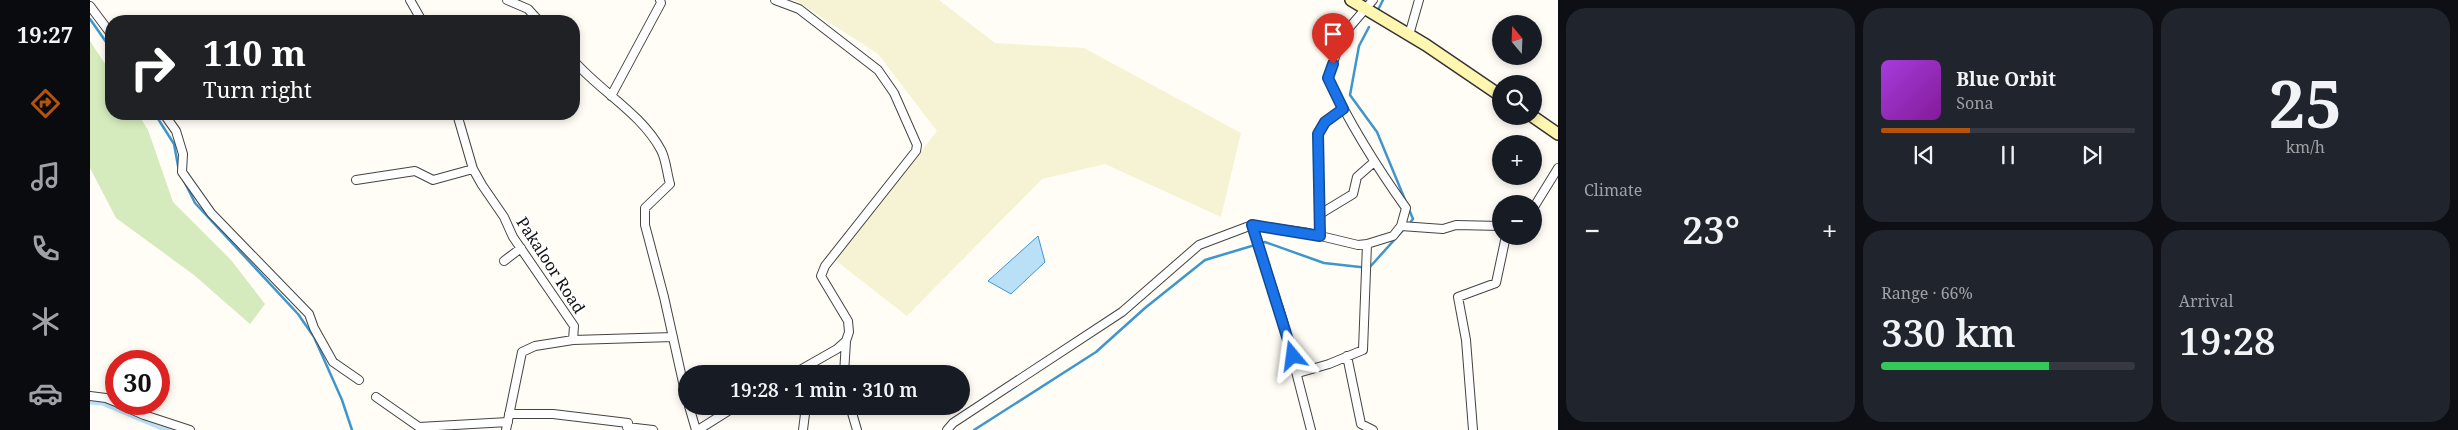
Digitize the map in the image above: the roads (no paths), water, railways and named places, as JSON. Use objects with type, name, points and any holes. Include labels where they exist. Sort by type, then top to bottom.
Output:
[{"type":"main road","points":[[1351,0],[1409,35],[1492,90]]},
{"type":"main road","points":[[1542,123],[1558,134]]},
{"type":"street","points":[[410,0],[419,15]]},
{"type":"street","points":[[508,0],[528,9],[534,15]]},
{"type":"street","points":[[611,96],[661,3],[660,0]]},
{"type":"street","points":[[775,0],[799,9],[878,70],[894,93],[917,145],[916,152],[825,266],[821,276],[848,321],[849,332],[846,340],[845,365]]},
{"type":"street","points":[[948,430],[953,423],[998,392],[1122,312],[1199,245],[1252,225],[1320,236],[1358,245],[1393,236],[1401,226],[1406,208],[1374,162],[1343,109],[1328,78],[1342,36],[1374,0]]},
{"type":"street","points":[[1409,35],[1419,0]]},
{"type":"street","points":[[90,6],[105,26]]},
{"type":"street","points":[[580,68],[588,78],[633,114],[662,151],[670,184],[645,208],[645,225],[679,365]]},
{"type":"street","points":[[1320,236],[1318,134],[1325,122],[1343,109]]},
{"type":"street","points":[[168,120],[176,131],[183,154],[182,172],[210,213],[309,314],[314,328],[333,362],[359,380]]},
{"type":"street","name":"Pakaloor Road","points":[[459,120],[473,168],[521,248],[574,326],[574,340],[535,346],[522,352],[508,422]]},
{"type":"street","points":[[1320,214],[1352,194],[1357,177],[1374,162]]},
{"type":"street","points":[[356,180],[415,171],[434,180],[473,168]]},
{"type":"street","points":[[1541,195],[1558,168]]},
{"type":"street","points":[[1252,225],[1298,373],[1311,430]]},
{"type":"street","points":[[1401,226],[1443,229],[1456,225],[1492,226]]},
{"type":"street","points":[[1298,373],[1363,350],[1367,244]]},
{"type":"street","points":[[1473,430],[1466,340],[1458,297],[1496,284],[1504,245]]},
{"type":"street","points":[[504,261],[521,248]]},
{"type":"street","points":[[574,340],[673,337]]},
{"type":"street","points":[[814,365],[846,340]]},
{"type":"street","points":[[1348,356],[1361,424],[1373,430]]},
{"type":"street","points":[[90,396],[105,398]]},
{"type":"street","points":[[376,397],[419,428],[508,422],[553,414],[628,423],[626,427],[653,430]]},
{"type":"street","points":[[144,415],[190,430]]},
{"type":"street","points":[[692,415],[697,430],[721,415]]},
{"type":"street","points":[[803,430],[805,415]]},
{"type":"street","points":[[853,415],[857,430]]},
{"type":"water","points":[[1038,236],[1045,262],[1011,294],[988,281]]},
{"type":"waterway","points":[[1377,12],[1383,0]]},
{"type":"waterway","points":[[90,19],[105,40]]},
{"type":"waterway","points":[[1369,27],[1359,46],[1350,95],[1377,132],[1413,219],[1409,224]]},
{"type":"waterway","points":[[159,120],[174,144],[179,171]]},
{"type":"waterway","points":[[184,181],[195,203],[298,314],[314,337],[342,400],[352,430]]},
{"type":"waterway","points":[[974,430],[1096,352],[1145,308],[1205,260],[1265,242],[1324,263],[1369,268],[1405,228]]},
{"type":"waterway","points":[[90,400],[103,401],[172,430]]}]
